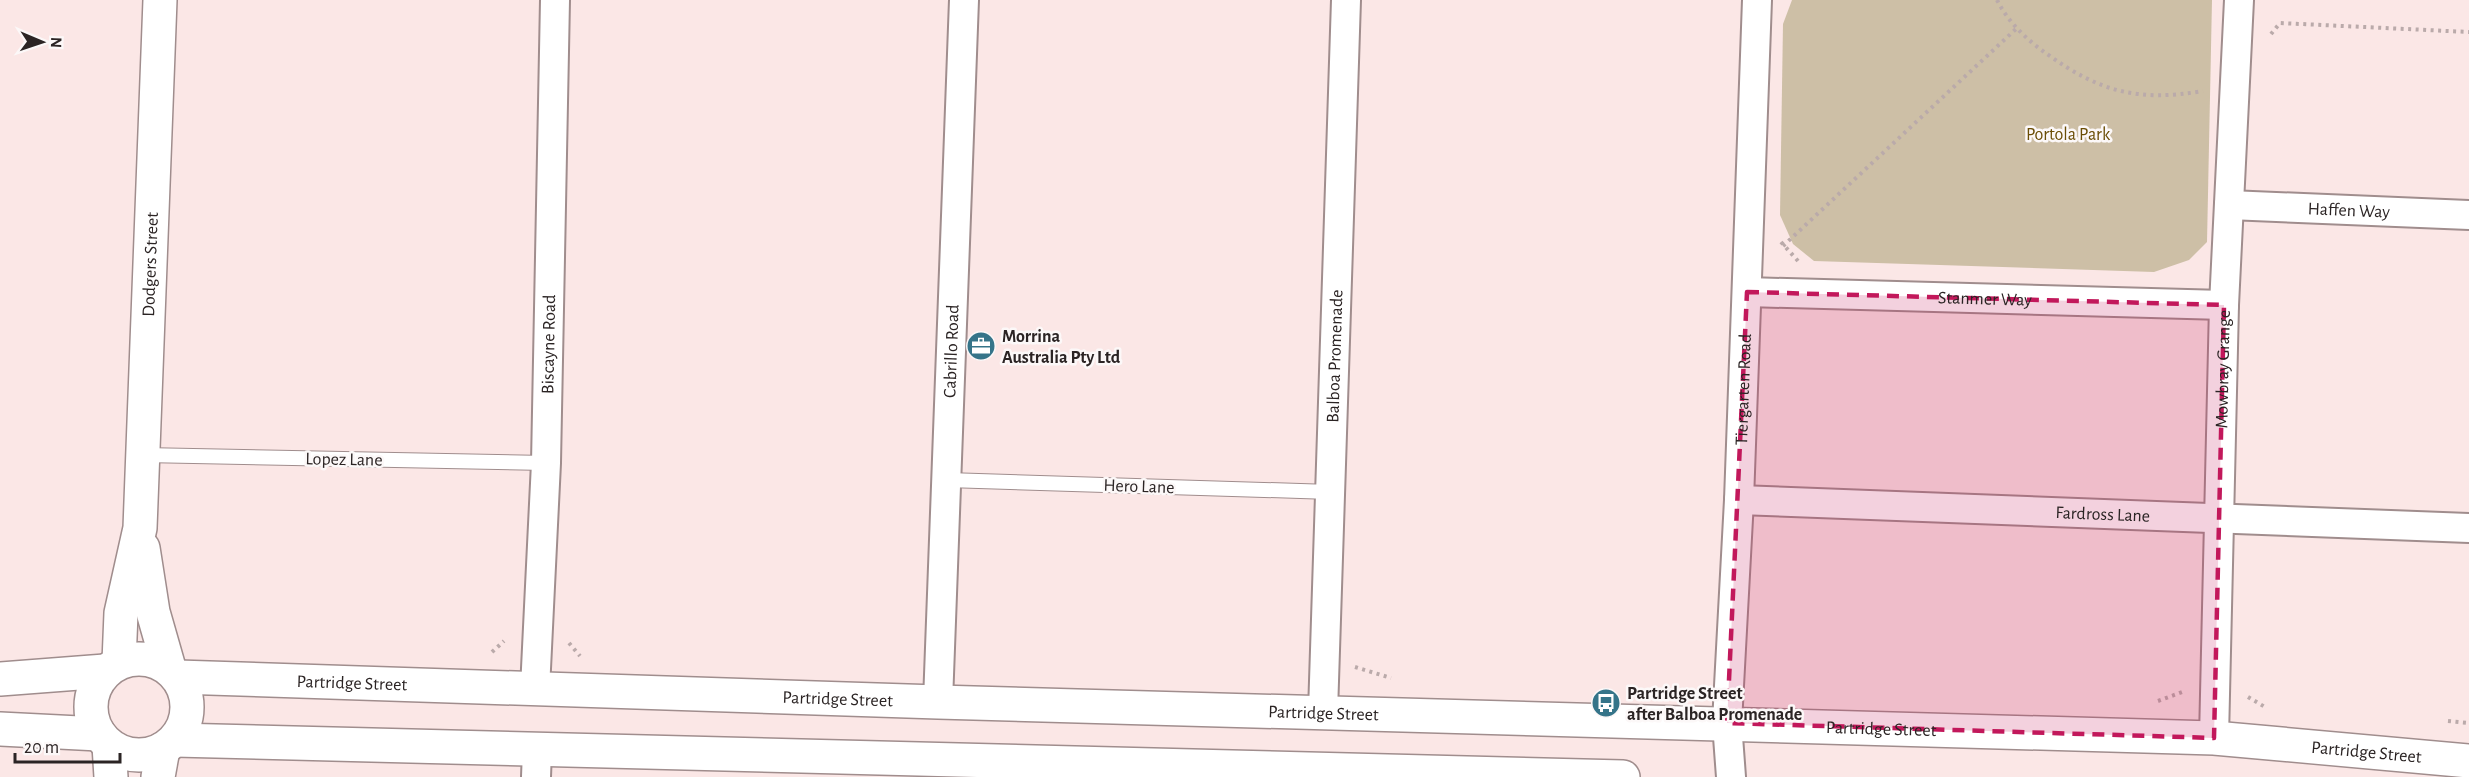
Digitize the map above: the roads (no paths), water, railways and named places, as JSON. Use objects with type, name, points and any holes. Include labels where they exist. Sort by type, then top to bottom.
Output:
[{"type":"main road","name":"Dodgers Street","points":[[160,0],[140,528],[153,612],[173,673]]},
{"type":"main road","name":"Dodgers Street","points":[[112,667],[140,528]]},
{"type":"main road","points":[[0,679],[112,667],[145,658],[173,673],[188,702],[183,729],[165,755]]},
{"type":"main road","points":[[111,777],[104,739],[91,708],[97,682],[112,667]]},
{"type":"main road","name":"Partridge Street","points":[[173,673],[535,689],[938,702],[2214,738],[2469,761]]},
{"type":"main road","points":[[0,729],[104,739],[135,755],[536,763],[1623,777]]},
{"type":"street","name":"Biscayne Road","points":[[535,689],[546,463],[555,0]]},
{"type":"street","name":"Cabrillo Road","points":[[938,702],[964,0]]},
{"type":"street","name":"Balboa Promenade","points":[[1323,712],[1346,0]]},
{"type":"street","name":"Tiergarten Road","points":[[1731,777],[1727,723],[1747,292],[1757,0]]},
{"type":"street","name":"Mowbray Grange","points":[[2214,738],[2224,305],[2239,0]]},
{"type":"street","name":"Haffen Way","points":[[2229,205],[2469,215]]},
{"type":"street","name":"Stanmer Way","points":[[1747,292],[2224,305]]},
{"type":"street","name":"Fardross Lane","points":[[1738,500],[2469,528]]},
{"type":"lane","name":"Lopez Lane","points":[[142,455],[546,463]]},
{"type":"lane","name":"Hero Lane","points":[[947,480],[1331,492]]},
{"type":"place","name":"Morrina Australia Pty Ltd","points":[[981,346]]},
{"type":"place","name":"Partridge Street after Balboa Promenade","points":[[1606,703]]},
{"type":"park label","name":"Portola Park","points":[[2068,134]]}]
